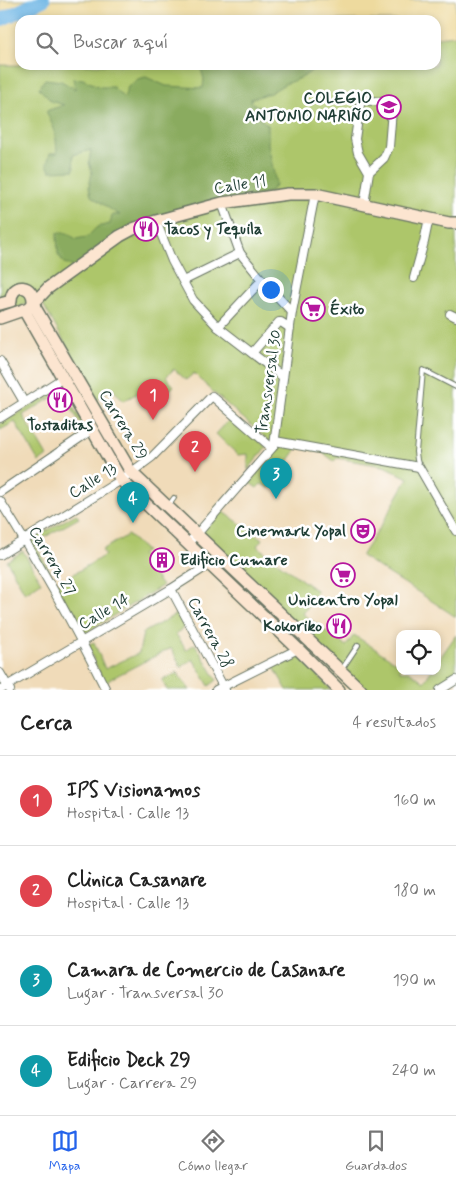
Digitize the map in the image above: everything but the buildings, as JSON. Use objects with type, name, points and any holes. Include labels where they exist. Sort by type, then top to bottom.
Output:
[{"type":"main road","name":"Calle 11","points":[[0,318],[28,307],[48,288],[120,236],[133,229],[222,202],[288,194],[315,194],[456,223]]},
{"type":"main road","name":"Calle 11","points":[[28,307],[18,308],[5,302],[13,291],[18,288],[24,287],[29,290],[48,288]]},
{"type":"main road","points":[[28,307],[33,298],[29,290]]},
{"type":"main road","name":"Carrera 29","points":[[28,307],[63,378],[121,480],[339,690]]},
{"type":"main road","name":"Carrera 29","points":[[28,307],[132,472],[170,502],[197,534],[361,690]]},
{"type":"street","points":[[364,204],[369,172],[384,158],[389,147],[392,110],[391,105],[388,103],[364,100],[361,101],[360,105],[356,139],[358,154],[369,172]]},
{"type":"street","name":"Transversal 30","points":[[188,543],[274,445],[292,312],[315,194]]},
{"type":"street","points":[[222,202],[240,253],[292,312]]},
{"type":"street","points":[[414,278],[424,242],[428,218]]},
{"type":"street","points":[[156,221],[172,261],[193,300],[218,327],[283,378]]},
{"type":"street","points":[[183,281],[240,253]]},
{"type":"street","points":[[218,327],[262,280]]},
{"type":"street","points":[[252,352],[279,322],[290,328]]},
{"type":"street","points":[[0,361],[24,402]]},
{"type":"street","points":[[0,418],[63,378]]},
{"type":"street","name":"Calle 13","points":[[0,555],[121,480],[152,457],[212,396],[274,445]]},
{"type":"street","points":[[0,492],[93,429]]},
{"type":"street","points":[[274,445],[420,467],[456,531]]},
{"type":"street","name":"Carrera 27","points":[[0,501],[25,540],[82,641],[106,690]]},
{"type":"street","name":"Calle 14","points":[[6,689],[221,557]]},
{"type":"street","name":"Carrera 28","points":[[171,589],[221,689]]},
{"type":"street","points":[[221,689],[298,649]]},
{"type":"street","points":[[0,673],[6,689]]},
{"type":"street","points":[[440,690],[456,680]]},
{"type":"lane","points":[[420,467],[416,452],[423,370],[456,387]]},
{"type":"lane","points":[[159,516],[170,502]]},
{"type":"lane","points":[[341,671],[358,645]]},
{"type":"green space","points":[[456,35],[456,617],[361,556],[381,526],[408,478],[384,466],[337,458],[334,461],[322,452],[298,447],[270,488],[261,484],[257,488],[247,481],[274,445],[194,373],[186,380],[174,369],[166,377],[174,386],[163,396],[153,385],[123,401],[112,388],[97,400],[40,299],[0,314],[0,65],[15,65],[15,70],[441,70],[441,36]]},
{"type":"green space","points":[[201,70],[312,70],[303,77],[285,84],[270,93],[251,99],[251,102],[259,107],[259,118],[268,125],[268,144],[276,184],[270,192],[155,218],[76,268],[64,263],[58,254],[57,233],[67,233],[76,239],[87,237],[97,227],[110,224],[112,215],[120,215],[91,196],[89,187],[92,173],[89,162],[91,150],[73,155],[74,170],[50,171],[47,164],[50,153],[57,153],[57,147],[53,127],[46,111],[64,105],[51,101],[39,88],[45,79],[61,81],[75,89],[73,78],[83,79],[100,87],[113,87],[124,98],[128,87],[138,79],[146,77],[166,86],[203,88],[204,79]]},
{"type":"green space","points":[[61,388],[87,429],[85,431],[61,392],[23,415],[47,456],[39,462],[15,422],[0,430],[0,424]]},
{"type":"green space","points":[[232,417],[266,447],[248,470],[248,454],[238,455],[216,434]]},
{"type":"green space","points":[[221,510],[262,539],[257,546],[317,591],[303,614],[346,646],[354,635],[396,662],[396,675],[414,675],[424,682],[428,675],[441,675],[441,656],[456,635],[456,673],[429,690],[367,690],[199,534]]},
{"type":"green space","points":[[76,514],[79,518],[34,543],[57,584],[105,555],[102,550],[128,535],[146,551],[141,555],[157,573],[154,575],[162,586],[82,635],[29,541]]},
{"type":"green space","points":[[23,551],[41,582],[25,593],[7,561]]},
{"type":"green space","points":[[178,613],[186,625],[176,634],[186,650],[195,644],[217,680],[209,686],[193,659],[181,667],[171,648],[110,679],[105,685],[87,645],[94,642],[105,669],[139,653],[143,633]]},
{"type":"green space","points":[[295,652],[331,689],[287,690],[272,664]]},
{"type":"green space","points":[[177,673],[190,690],[167,690],[162,680]]},
{"type":"sand","points":[[0,0],[456,0],[456,35],[441,36],[441,15],[15,15],[15,65],[0,65]]},
{"type":"waterway","points":[[0,20],[43,0]]},
{"type":"place","name":"COLEGIO ANTONIO NARIÑO","points":[[389,107]]},
{"type":"place","name":"Tacos y Tequila","points":[[146,229]]},
{"type":"place","name":"Éxito","points":[[313,309]]},
{"type":"place","name":"Tostaditas","points":[[60,400]]},
{"type":"place","name":"IPS Visionamos","points":[[153,420]]},
{"type":"place","name":"Clinica Casanare","points":[[195,472]]},
{"type":"place","name":"Camara de Comercio de Casanare","points":[[276,499]]},
{"type":"place","name":"Edificio Deck 29","points":[[133,523]]},
{"type":"place","name":"Cinemark Yopal","points":[[363,531]]},
{"type":"place","name":"Edificio Cumare","points":[[162,560]]},
{"type":"place","name":"Unicentro Yopal","points":[[343,575]]},
{"type":"place","name":"Kokoriko","points":[[339,626]]}]
